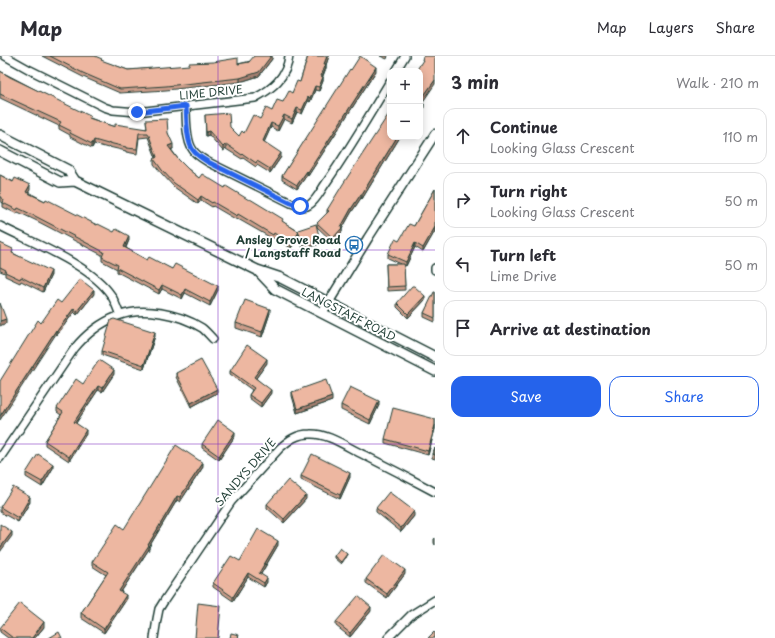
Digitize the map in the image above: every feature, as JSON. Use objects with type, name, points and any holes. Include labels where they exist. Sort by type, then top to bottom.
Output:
[{"type":"main road","name":"LANGSTAFF ROAD","points":[[0,136],[68,170],[75,181]]},
{"type":"main road","name":"LANGSTAFF ROAD","points":[[0,151],[60,182],[75,181],[257,270],[281,278],[435,357]]},
{"type":"main road","name":"LANGSTAFF ROAD","points":[[257,270],[275,290],[435,371]]},
{"type":"street","name":"LIME DRIVE","points":[[5,56],[90,101],[113,110],[137,112],[255,98],[271,89],[278,82],[287,66],[289,56]]},
{"type":"street","points":[[398,68],[405,56]]},
{"type":"street","points":[[186,106],[189,141],[192,150],[198,156],[291,203],[305,207],[313,202],[328,180],[359,134],[387,86]]},
{"type":"street","points":[[322,313],[435,134]]},
{"type":"street","points":[[0,226],[64,258],[92,276],[111,295],[120,315]]},
{"type":"street","points":[[0,458],[84,336],[104,323],[120,315],[135,312],[169,314],[182,318],[202,328],[213,339]]},
{"type":"street","name":"SANDYS DRIVE","points":[[154,638],[159,609],[231,502],[280,448],[289,440],[298,435],[320,434],[435,492]]},
{"type":"street","points":[[388,638],[411,615],[435,600]]},
{"type":"building","points":[[50,56],[95,56],[102,59],[101,60],[128,70],[189,65],[189,63],[213,62],[238,58],[238,64],[249,62],[254,56],[271,56],[259,72],[240,78],[166,86],[120,89],[83,73]]},
{"type":"building","points":[[308,56],[327,56],[324,64],[326,64],[321,76],[323,77],[319,87],[315,86],[310,98],[308,97],[302,110],[297,108],[292,119],[284,115],[278,126],[271,123],[263,141],[281,153],[270,169],[257,161],[256,163],[226,144],[223,147],[209,131],[206,132],[205,115],[229,113],[230,127],[239,136],[242,131],[244,133],[253,115],[260,119],[266,108],[272,111],[277,100],[283,102],[289,91],[292,93],[297,81],[300,82]]},
{"type":"building","points":[[360,56],[376,67],[308,172],[307,171],[297,185],[282,176],[350,69],[351,70]]},
{"type":"building","points":[[423,56],[435,56],[435,80],[423,97],[423,68],[418,68],[423,60]]},
{"type":"building","points":[[0,71],[90,116],[89,118],[115,127],[115,124],[147,129],[146,120],[167,119],[168,133],[173,144],[168,146],[188,169],[199,178],[202,174],[225,188],[226,186],[249,200],[250,199],[283,219],[282,221],[299,232],[291,244],[274,233],[273,235],[238,214],[237,216],[201,196],[198,200],[174,183],[162,170],[154,159],[157,157],[148,133],[139,133],[137,149],[126,148],[94,140],[92,144],[70,133],[71,131],[59,125],[61,122],[0,94]]},
{"type":"building","points":[[387,117],[387,140],[395,140],[351,209],[341,227],[342,228],[333,238],[317,223],[329,211],[327,210]]},
{"type":"building","points":[[0,175],[13,182],[15,178],[30,185],[26,192],[45,201],[46,199],[97,225],[98,224],[114,232],[116,229],[129,236],[124,247],[147,260],[149,257],[172,269],[175,264],[218,286],[210,302],[185,289],[182,295],[162,285],[159,290],[117,268],[118,265],[102,257],[104,252],[35,216],[18,208],[17,210],[3,203],[4,200],[0,197]]},
{"type":"building","points":[[435,189],[435,227],[423,248],[415,243],[406,262],[388,254],[395,239],[399,241],[409,224],[414,226]]},
{"type":"building","points":[[316,224],[320,240],[303,245],[298,230]]},
{"type":"building","points":[[0,243],[13,249],[12,253],[51,271],[43,288],[21,277],[20,279],[5,272],[6,270],[0,267]]},
{"type":"building","points":[[386,264],[404,264],[405,286],[387,287]]},
{"type":"building","points":[[80,279],[94,290],[77,311],[74,308],[57,331],[56,330],[0,416],[0,381],[38,320],[41,323],[57,300],[61,303]]},
{"type":"building","points":[[412,286],[414,286],[425,296],[408,314],[397,303]]},
{"type":"building","points":[[435,292],[435,318],[424,313]]},
{"type":"building","points":[[245,300],[270,309],[262,332],[236,323]]},
{"type":"building","points":[[0,303],[6,319],[0,321]]},
{"type":"building","points":[[114,319],[155,332],[144,365],[102,351],[111,320]]},
{"type":"building","points":[[247,345],[267,359],[254,377],[271,390],[261,403],[249,395],[254,388],[230,371]]},
{"type":"building","points":[[99,360],[114,370],[102,388],[98,386],[74,422],[86,430],[69,457],[45,441],[63,412],[57,408],[76,379],[83,384]]},
{"type":"building","points":[[201,360],[217,389],[191,403],[176,373]]},
{"type":"building","points":[[326,380],[332,397],[297,409],[292,392]]},
{"type":"building","points":[[350,387],[379,401],[370,420],[341,405]]},
{"type":"building","points":[[393,408],[435,419],[435,425],[428,451],[385,439]]},
{"type":"building","points":[[218,420],[235,432],[219,456],[202,444]]},
{"type":"building","points":[[176,445],[203,463],[180,497],[177,496],[149,545],[119,591],[126,595],[104,629],[81,613],[108,572],[92,562],[117,524],[124,529]]},
{"type":"building","points":[[435,448],[435,455],[432,454]]},
{"type":"building","points":[[38,454],[53,464],[42,482],[26,473]]},
{"type":"building","points":[[312,454],[350,473],[340,495],[301,476]]},
{"type":"building","points":[[288,480],[306,495],[284,519],[267,504]]},
{"type":"building","points":[[13,487],[30,497],[18,518],[0,507]]},
{"type":"building","points":[[389,492],[414,511],[401,528],[376,508]]},
{"type":"building","points":[[0,524],[12,532],[0,548]]},
{"type":"building","points":[[258,529],[278,541],[259,573],[267,578],[264,583],[248,573],[233,597],[213,583],[231,556],[240,561]]},
{"type":"building","points":[[340,548],[347,554],[341,562],[334,556]]},
{"type":"building","points":[[384,555],[405,570],[387,594],[366,579]]},
{"type":"building","points":[[358,596],[371,607],[350,633],[336,622]]},
{"type":"building","points":[[20,603],[44,622],[32,638],[13,638],[0,628]]},
{"type":"building","points":[[198,603],[221,606],[218,638],[195,638]]},
{"type":"building","points":[[59,632],[62,638],[49,638]]},
{"type":"building","points":[[434,632],[435,638],[428,638]]},
{"type":"building","points":[[231,633],[239,635],[238,638],[230,638]]},
{"type":"place","name":"Ansley Grove Road / Langstaff Road","points":[[354,245]]},
{"type":"route","points":[[137,112],[186,106],[189,141],[192,150],[198,156],[291,203],[300,206]]}]
